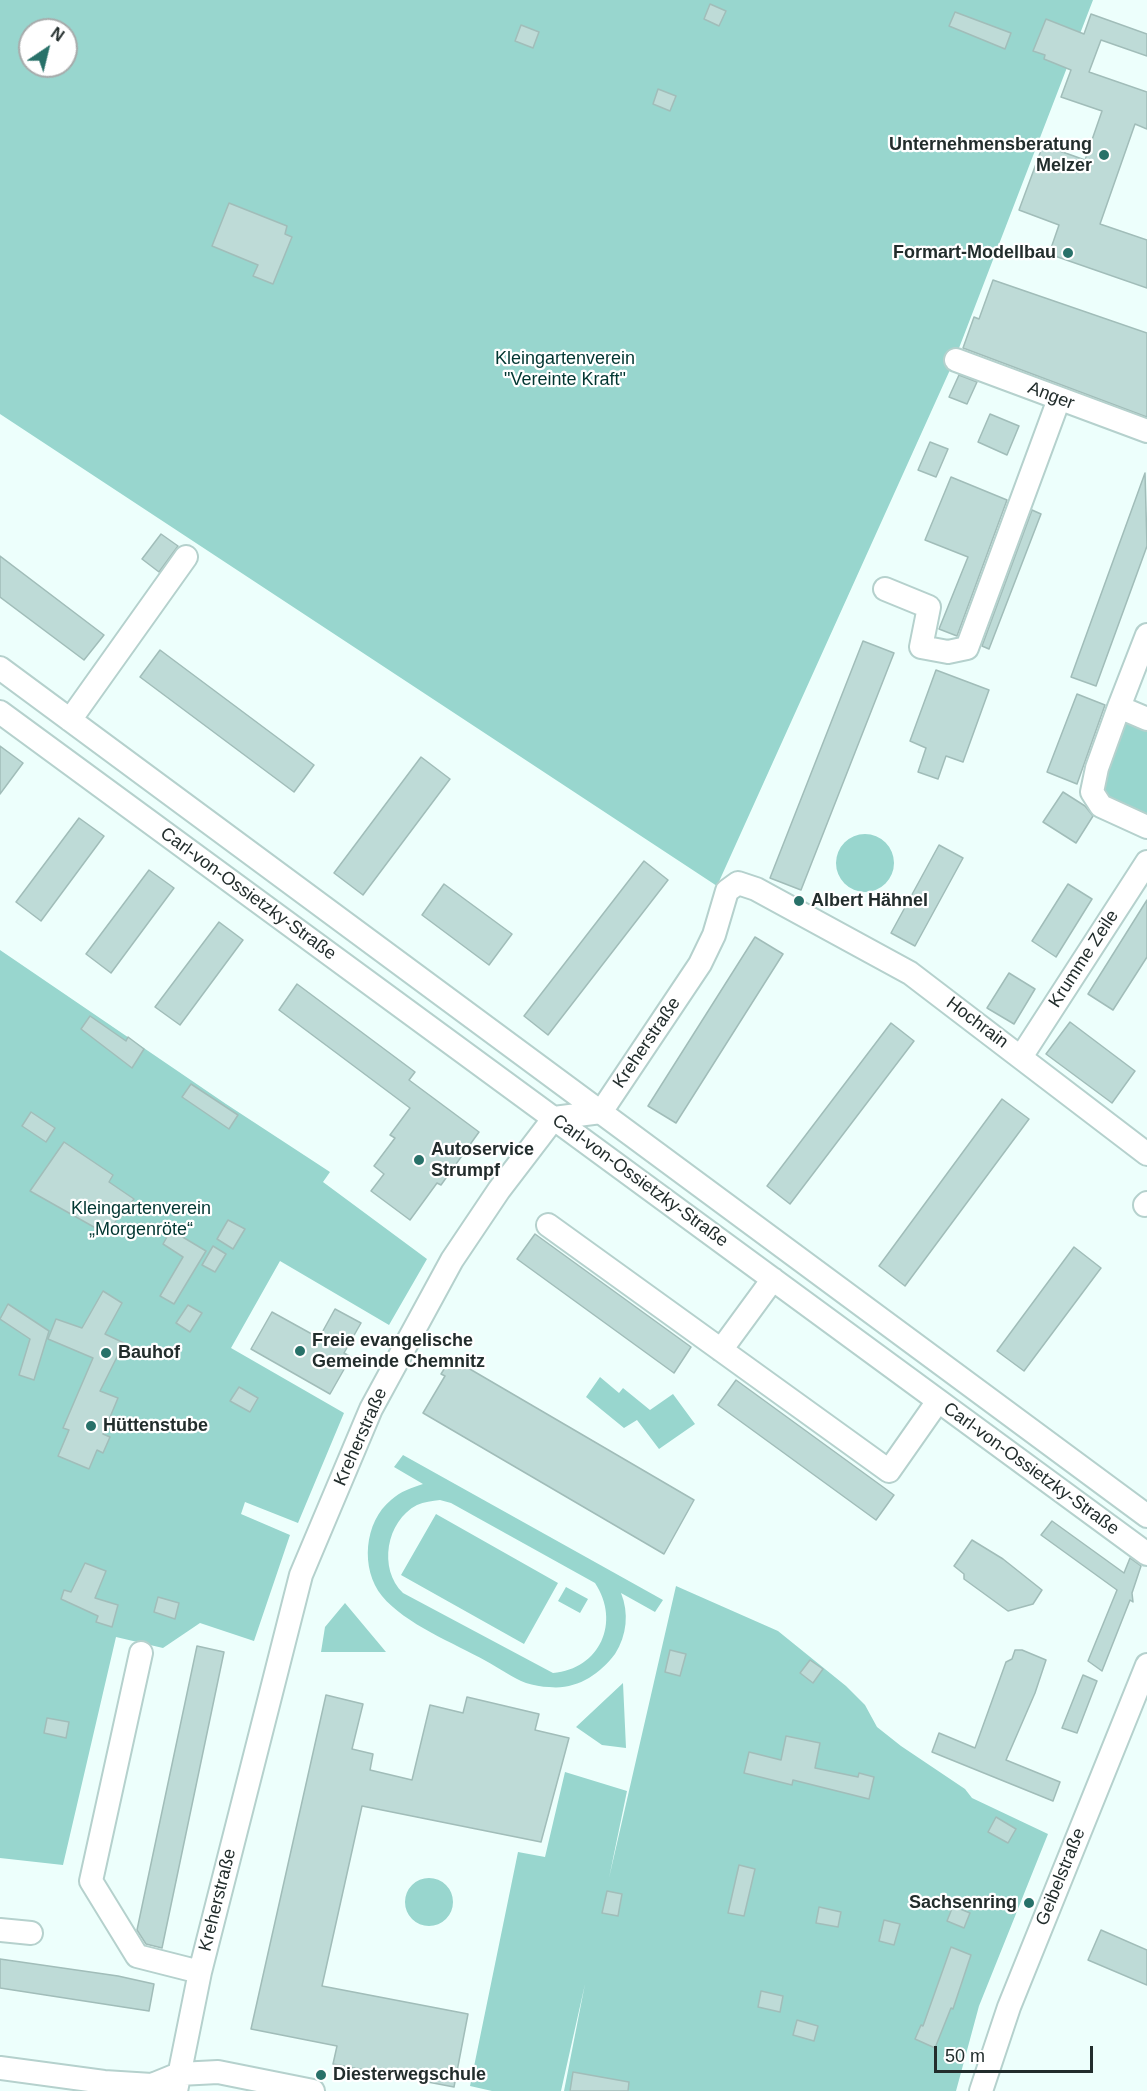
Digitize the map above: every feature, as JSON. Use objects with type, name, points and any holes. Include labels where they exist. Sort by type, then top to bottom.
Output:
[{"type":"street","name":"Anger","points":[[956,360],[1147,431]]},
{"type":"street","points":[[885,589],[929,607],[921,647],[948,652],[967,648],[1059,399]]},
{"type":"street","points":[[70,720],[186,557]]},
{"type":"street","points":[[1147,635],[1097,768],[1092,792],[1095,801],[1101,806],[1147,827]]},
{"type":"street","name":"Carl-von-Ossietzky-Straße","points":[[0,668],[1147,1516]]},
{"type":"street","points":[[1119,707],[1147,719]]},
{"type":"street","name":"Carl-von-Ossietzky-Straße","points":[[0,711],[1147,1554]]},
{"type":"street","points":[[132,808],[152,780]]},
{"type":"street","name":"Krumme Zeile","points":[[1021,1057],[1147,862]]},
{"type":"street","name":"Kreherstraße","points":[[601,1112],[700,964],[714,935],[727,891],[732,885],[746,884],[795,908]]},
{"type":"street","name":"Hochrain","points":[[795,908],[910,973],[1147,1154]]},
{"type":"street","points":[[554,1118],[601,1112]]},
{"type":"street","name":"Kreherstraße","points":[[177,2083],[200,1972],[305,1566],[371,1409],[452,1260],[499,1190],[554,1118]]},
{"type":"street","points":[[548,1225],[889,1471],[938,1401]]},
{"type":"street","points":[[721,1350],[773,1279]]},
{"type":"street","points":[[141,1653],[91,1881],[137,1956],[200,1972]]},
{"type":"street","name":"Geibelstraße","points":[[981,2091],[1009,2007],[1147,1665]]},
{"type":"street","points":[[0,1930],[31,1933]]},
{"type":"street","points":[[0,2068],[104,2082],[152,2085],[177,2083],[218,2072],[313,2091]]},
{"type":"green space","name":"Kleingartenverein \"Vereinte Kraft\"","points":[[0,0],[1093,0],[954,361],[717,886],[0,414]]},
{"type":"green space","points":[[1118,719],[1147,724],[1147,823],[1096,794]]},
{"type":"green space","points":[[865,834],[876,836],[886,842],[892,852],[894,863],[892,874],[886,884],[876,890],[865,892],[854,890],[844,884],[838,874],[836,863],[838,852],[844,842],[854,836]]},
{"type":"green space","name":"Kleingartenverein „Morgenröte“","points":[[0,950],[330,1172],[323,1182],[427,1259],[389,1325],[280,1261],[231,1348],[344,1413],[298,1523],[245,1502],[241,1514],[290,1535],[254,1641],[200,1623],[163,1648],[116,1637],[63,1865],[0,1858]]},
{"type":"green space","points":[[600,1377],[619,1393],[623,1388],[650,1410],[673,1394],[695,1424],[659,1449],[637,1420],[624,1428],[586,1397]]},
{"type":"green space","points":[[403,1455],[663,1600],[655,1612],[621,1593],[626,1624],[619,1647],[609,1662],[586,1680],[559,1687],[540,1686],[521,1681],[403,1615],[382,1596],[375,1585],[370,1573],[368,1546],[375,1520],[382,1509],[395,1497],[423,1484],[394,1467]],"holes":[[[440,1500],[451,1503],[595,1583],[603,1598],[606,1628],[594,1653],[583,1663],[569,1670],[553,1673],[403,1593],[395,1583],[388,1559],[392,1534],[398,1522],[406,1512],[417,1505]]]},
{"type":"green space","points":[[436,1514],[558,1583],[524,1644],[401,1575]]},
{"type":"green space","points":[[676,1586],[778,1631],[846,1686],[865,1705],[877,1727],[901,1746],[965,1789],[972,1798],[1048,1834],[979,2006],[956,2091],[564,2091],[585,1984],[561,2091],[492,2091],[470,2086],[518,1852],[545,1857],[565,1772],[627,1791],[609,1878]]},
{"type":"green space","points":[[566,1587],[588,1599],[580,1613],[558,1601]]},
{"type":"green space","points":[[345,1603],[386,1652],[321,1652],[325,1627]]},
{"type":"green space","points":[[623,1683],[626,1748],[602,1745],[576,1727]]},
{"type":"green space","points":[[424,1878],[434,1878],[449,1888],[453,1902],[452,1911],[443,1922],[434,1926],[424,1926],[409,1916],[405,1907],[405,1897],[415,1882]]},
{"type":"building","points":[[710,4],[726,11],[719,26],[704,19]]},
{"type":"building","points":[[955,12],[1011,33],[1005,49],[949,26]]},
{"type":"building","points":[[1091,14],[1147,34],[1147,56],[1101,40],[1089,72],[1147,92],[1147,129],[1135,124],[1100,224],[1147,240],[1147,288],[1049,254],[1059,225],[1019,210],[1043,145],[1085,160],[1102,111],[1061,97],[1071,70],[1044,59],[1045,55],[1033,51],[1046,19],[1084,34]]},
{"type":"building","points":[[521,25],[539,32],[533,48],[515,41]]},
{"type":"building","points":[[658,89],[676,96],[670,111],[653,104]]},
{"type":"building","points":[[229,203],[287,226],[285,234],[292,237],[273,284],[253,276],[258,265],[212,246]]},
{"type":"building","points":[[993,280],[1147,333],[1147,417],[963,348],[974,317],[979,319]]},
{"type":"building","points":[[959,375],[977,382],[967,404],[949,397]]},
{"type":"building","points":[[990,414],[1019,426],[1007,455],[978,442]]},
{"type":"building","points":[[930,442],[948,449],[936,477],[918,470]]},
{"type":"building","points":[[1145,473],[1147,546],[1096,686],[1071,677]]},
{"type":"building","points":[[951,477],[1007,500],[957,636],[939,629],[968,557],[925,540]]},
{"type":"building","points":[[1032,510],[1041,514],[989,649],[982,646]]},
{"type":"building","points":[[161,534],[178,546],[159,572],[142,559]]},
{"type":"building","points":[[0,556],[104,635],[84,660],[0,597]]},
{"type":"building","points":[[863,641],[894,653],[801,890],[770,878]]},
{"type":"building","points":[[160,650],[314,765],[294,792],[140,677]]},
{"type":"building","points":[[936,670],[989,690],[963,762],[946,756],[938,779],[918,772],[926,748],[910,741]]},
{"type":"building","points":[[1077,694],[1105,705],[1077,784],[1047,772]]},
{"type":"building","points":[[0,746],[23,763],[0,794]]},
{"type":"building","points":[[421,757],[450,779],[363,895],[334,873]]},
{"type":"building","points":[[1063,792],[1085,806],[1093,816],[1076,843],[1043,822]]},
{"type":"building","points":[[79,818],[104,836],[41,921],[16,902]]},
{"type":"building","points":[[939,845],[963,858],[915,946],[891,933]]},
{"type":"building","points":[[644,861],[668,880],[548,1035],[524,1016]]},
{"type":"building","points":[[149,870],[174,888],[111,973],[86,954]]},
{"type":"building","points":[[444,884],[512,934],[489,965],[422,915]]},
{"type":"building","points":[[1068,884],[1092,899],[1056,957],[1032,941]]},
{"type":"building","points":[[1147,900],[1147,957],[1113,1010],[1088,994]]},
{"type":"building","points":[[219,922],[243,940],[180,1025],[155,1007]]},
{"type":"building","points":[[755,937],[783,954],[676,1123],[648,1106]]},
{"type":"building","points":[[1009,973],[1035,989],[1014,1024],[987,1008]]},
{"type":"building","points":[[297,984],[415,1072],[409,1080],[479,1132],[441,1185],[437,1183],[410,1220],[371,1191],[384,1174],[374,1166],[395,1138],[390,1135],[410,1108],[279,1010]]},
{"type":"building","points":[[90,1016],[126,1041],[128,1037],[144,1049],[132,1068],[81,1029]]},
{"type":"building","points":[[1070,1022],[1135,1071],[1112,1103],[1046,1054]]},
{"type":"building","points":[[891,1023],[914,1041],[790,1204],[767,1186]]},
{"type":"building","points":[[191,1084],[238,1115],[229,1129],[182,1097]]},
{"type":"building","points":[[1002,1099],[1029,1119],[905,1286],[879,1266]]},
{"type":"building","points":[[31,1112],[55,1128],[46,1142],[22,1126]]},
{"type":"building","points":[[64,1142],[113,1175],[109,1182],[134,1199],[121,1217],[119,1215],[108,1235],[30,1191]]},
{"type":"building","points":[[228,1220],[245,1229],[233,1249],[217,1239]]},
{"type":"building","points":[[171,1230],[206,1251],[174,1304],[160,1296],[183,1257],[163,1244]]},
{"type":"building","points":[[535,1234],[691,1347],[674,1373],[517,1259]]},
{"type":"building","points":[[213,1246],[226,1254],[215,1272],[202,1265]]},
{"type":"building","points":[[1074,1247],[1101,1268],[1024,1371],[997,1351]]},
{"type":"building","points":[[103,1291],[122,1303],[105,1334],[124,1343],[100,1391],[118,1398],[103,1434],[110,1437],[103,1453],[97,1450],[89,1469],[58,1456],[69,1430],[63,1428],[93,1358],[48,1339],[56,1319],[82,1328]]},
{"type":"building","points":[[8,1304],[49,1331],[34,1380],[19,1375],[30,1339],[0,1319]]},
{"type":"building","points":[[188,1305],[202,1313],[190,1332],[176,1323]]},
{"type":"building","name":"Freie evangelische Gemeinde Chemnitz","points":[[335,1309],[361,1323],[344,1353],[351,1357],[330,1394],[251,1349],[272,1312],[319,1338]]},
{"type":"building","points":[[451,1358],[694,1500],[664,1554],[423,1413],[445,1376],[441,1374]]},
{"type":"building","points":[[736,1380],[894,1495],[876,1520],[718,1405]]},
{"type":"building","points":[[239,1387],[258,1398],[250,1412],[230,1401]]},
{"type":"building","points":[[1052,1521],[1124,1573],[1130,1558],[1141,1566],[1132,1593],[1133,1602],[1130,1600],[1102,1671],[1088,1661],[1117,1590],[1041,1535]]},
{"type":"building","points":[[972,1540],[1003,1559],[1042,1590],[1033,1604],[1008,1611],[964,1579],[964,1574],[954,1566]]},
{"type":"building","points":[[85,1563],[106,1571],[95,1598],[118,1605],[112,1627],[96,1622],[98,1616],[61,1599],[64,1590],[71,1592]]},
{"type":"building","points":[[158,1597],[179,1603],[175,1619],[154,1612]]},
{"type":"building","points":[[197,1646],[224,1652],[162,1948],[146,1944],[137,1930]]},
{"type":"building","points":[[670,1650],[686,1654],[680,1676],[665,1672]]},
{"type":"building","points":[[1015,1650],[1022,1650],[1046,1660],[1035,1693],[1006,1760],[1060,1782],[1053,1801],[932,1752],[939,1733],[975,1748],[1006,1662],[1012,1659]]},
{"type":"building","points":[[810,1660],[823,1669],[813,1683],[800,1673]]},
{"type":"building","points":[[1083,1675],[1097,1681],[1077,1733],[1062,1728]]},
{"type":"building","points":[[326,1695],[363,1704],[352,1749],[373,1754],[370,1770],[412,1780],[430,1705],[463,1713],[467,1697],[539,1714],[535,1730],[569,1738],[541,1842],[362,1806],[322,1986],[468,2014],[454,2087],[333,2064],[337,2046],[251,2029]]},
{"type":"building","points":[[47,1718],[69,1722],[66,1738],[44,1733]]},
{"type":"building","points":[[786,1736],[820,1743],[815,1768],[858,1777],[859,1773],[874,1777],[869,1799],[793,1780],[792,1785],[744,1773],[749,1752],[781,1760]]},
{"type":"building","points":[[996,1817],[1016,1829],[1008,1843],[988,1832]]},
{"type":"building","points":[[739,1865],[755,1869],[744,1916],[728,1913]]},
{"type":"building","points":[[607,1891],[622,1894],[618,1916],[602,1913]]},
{"type":"building","points":[[953,1906],[970,1913],[964,1928],[947,1921]]},
{"type":"building","points":[[819,1907],[841,1912],[838,1927],[816,1923]]},
{"type":"building","points":[[884,1920],[900,1924],[894,1945],[879,1941]]},
{"type":"building","points":[[1101,1930],[1147,1950],[1147,1985],[1088,1960]]},
{"type":"building","points":[[951,1947],[971,1955],[953,2009],[951,2008],[935,2048],[915,2039],[921,2025],[923,2026]]},
{"type":"building","points":[[0,1959],[118,1976],[154,1984],[149,2011],[0,1988]]},
{"type":"building","points":[[761,1991],[783,1996],[780,2012],[758,2007]]},
{"type":"building","points":[[797,2020],[818,2026],[814,2041],[793,2035]]},
{"type":"building","points":[[573,2072],[629,2082],[628,2091],[570,2091]]},
{"type":"place","name":"Unternehmensberatung Melzer","points":[[1104,155]]},
{"type":"place","name":"Formart-Modellbau","points":[[1068,253]]},
{"type":"place","name":"Albert Hähnel","points":[[799,901]]},
{"type":"place","name":"Autoservice Strumpf","points":[[419,1160]]},
{"type":"place","name":"Freie evangelische Gemeinde Chemnitz","points":[[300,1351]]},
{"type":"place","name":"Bauhof","points":[[106,1353]]},
{"type":"place","name":"Hüttenstube","points":[[91,1426]]},
{"type":"place","name":"Sachsenring","points":[[1029,1903]]},
{"type":"place","name":"Diesterwegschule","points":[[321,2075]]}]
